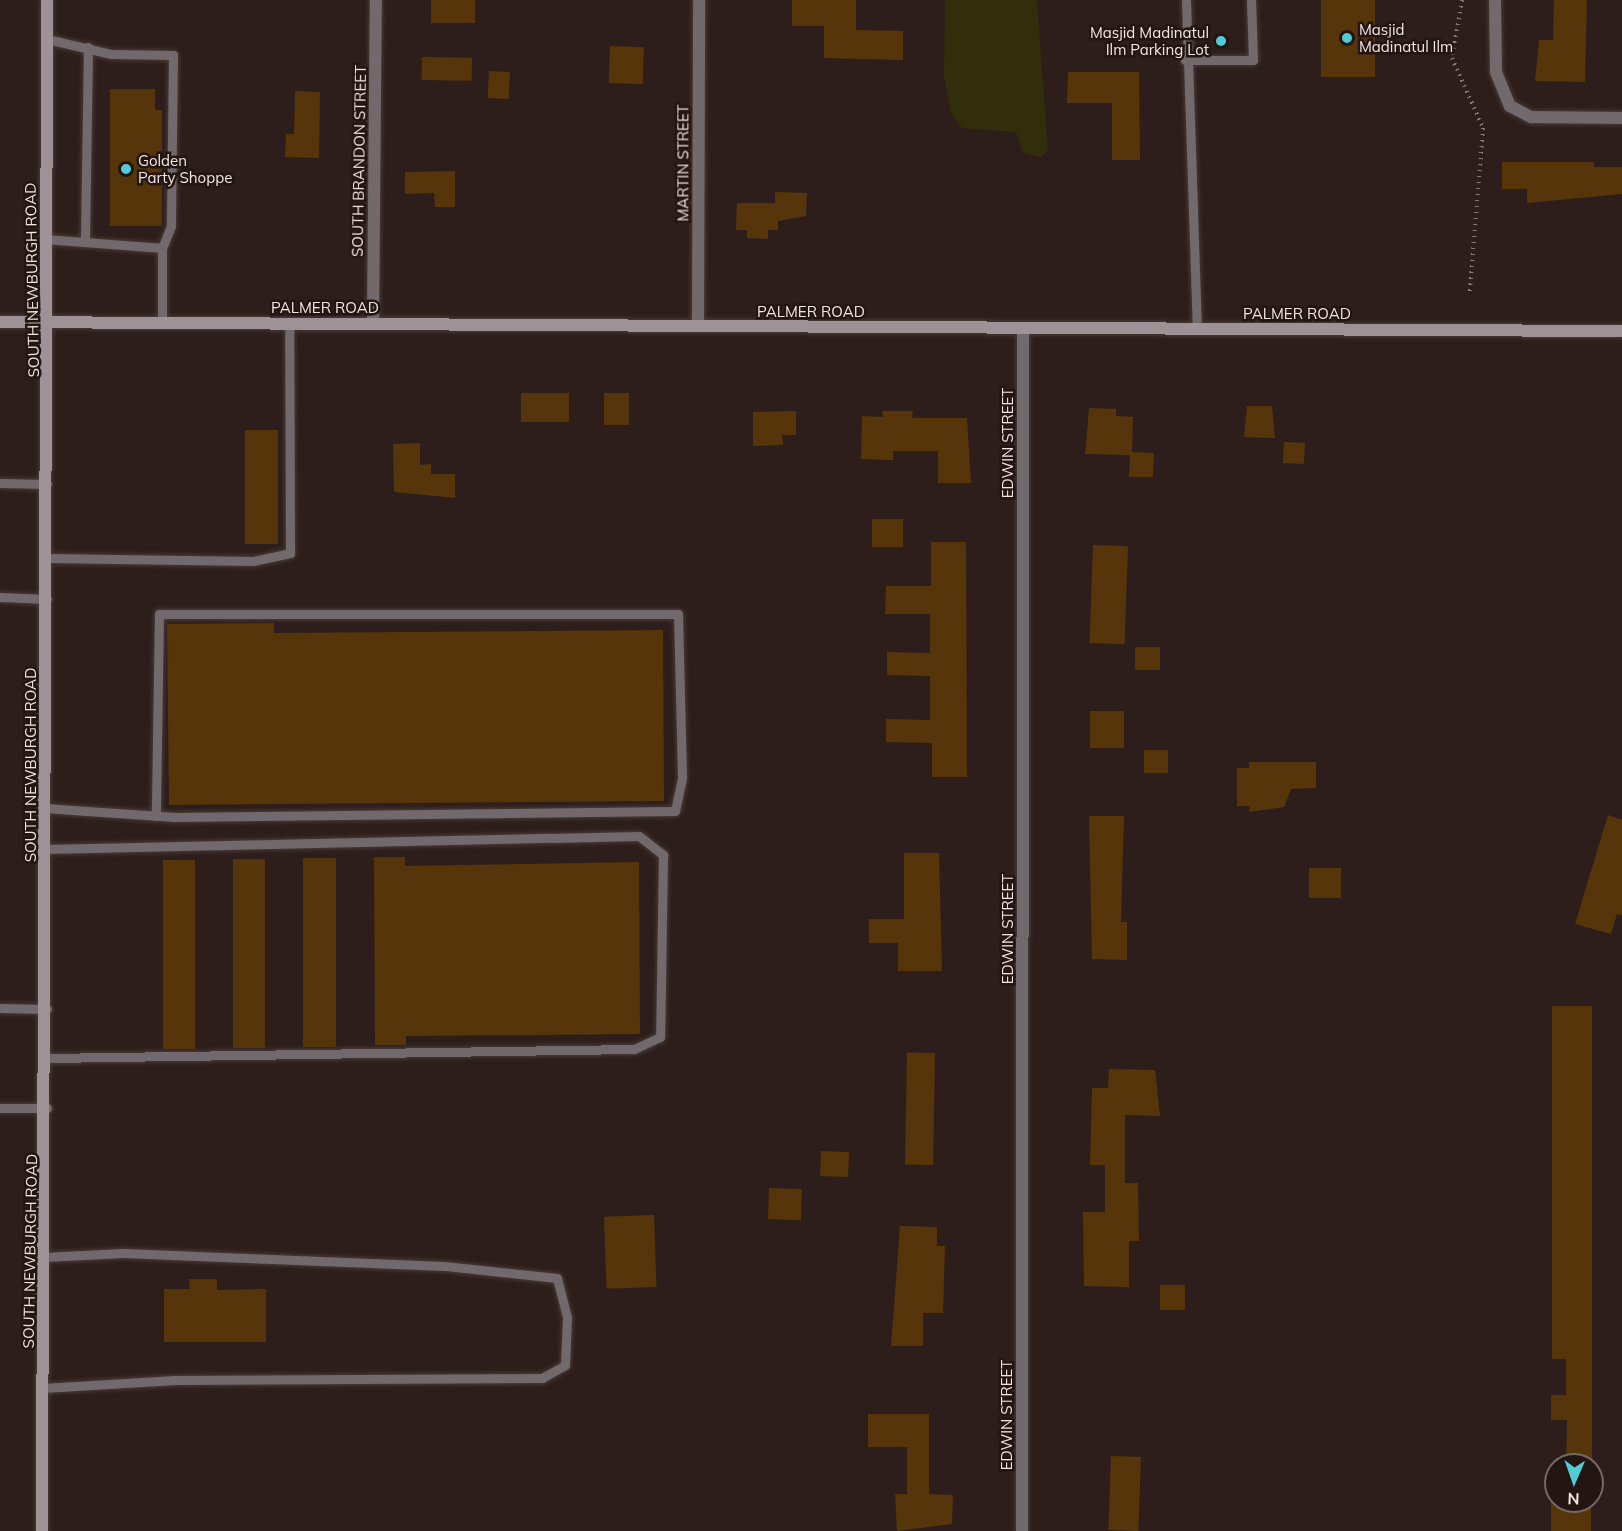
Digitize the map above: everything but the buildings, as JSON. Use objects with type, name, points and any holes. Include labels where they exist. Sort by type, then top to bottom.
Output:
[{"type":"street","name":"SOUTH NEWBURGH ROAD","points":[[42,1531],[47,1108],[47,0]]},
{"type":"street","name":"SOUTH BRANDON STREET","points":[[373,323],[376,0]]},
{"type":"street","name":"MARTIN STREET","points":[[698,326],[699,0]]},
{"type":"street","points":[[1496,0],[1496,72],[1510,106],[1531,117],[1622,118]]},
{"type":"street","name":"PALMER ROAD","points":[[0,322],[1622,331]]},
{"type":"street","name":"EDWIN STREET","points":[[1022,1531],[1023,328]]},
{"type":"lane","points":[[1186,0],[1185,60],[1197,329]]},
{"type":"lane","points":[[1185,60],[1252,60],[1251,0]]},
{"type":"lane","points":[[47,39],[111,54],[173,55],[171,226],[162,248],[162,322]]},
{"type":"lane","points":[[85,239],[88,47]]},
{"type":"lane","points":[[46,238],[85,239],[162,248]]},
{"type":"lane","points":[[47,558],[253,561],[290,553],[290,322]]},
{"type":"lane","points":[[0,483],[47,484]]},
{"type":"lane","points":[[0,597],[47,599]]},
{"type":"lane","points":[[46,808],[156,816],[675,811],[682,777],[678,614],[159,614],[156,816]]},
{"type":"lane","points":[[46,849],[639,836],[663,855],[660,1037],[634,1049],[47,1058]]},
{"type":"lane","points":[[0,1008],[47,1009]]},
{"type":"lane","points":[[0,1108],[47,1108]]},
{"type":"lane","points":[[43,1388],[176,1380],[542,1378],[565,1365],[567,1317],[557,1278],[444,1266],[123,1253],[44,1257]]},
{"type":"path","points":[[1462,0],[1452,58],[1483,128],[1470,291]]},
{"type":"shaded area","points":[[945,0],[1037,0],[1048,151],[1041,157],[1023,153],[1016,132],[962,128],[951,113],[944,77]]},
{"type":"place","name":"Masjid Madinatul Ilm","points":[[1347,38]]},
{"type":"place","name":"Masjid Madinatul Ilm Parking Lot","points":[[1221,41]]},
{"type":"place","name":"Golden Party Shoppe","points":[[126,169]]}]
